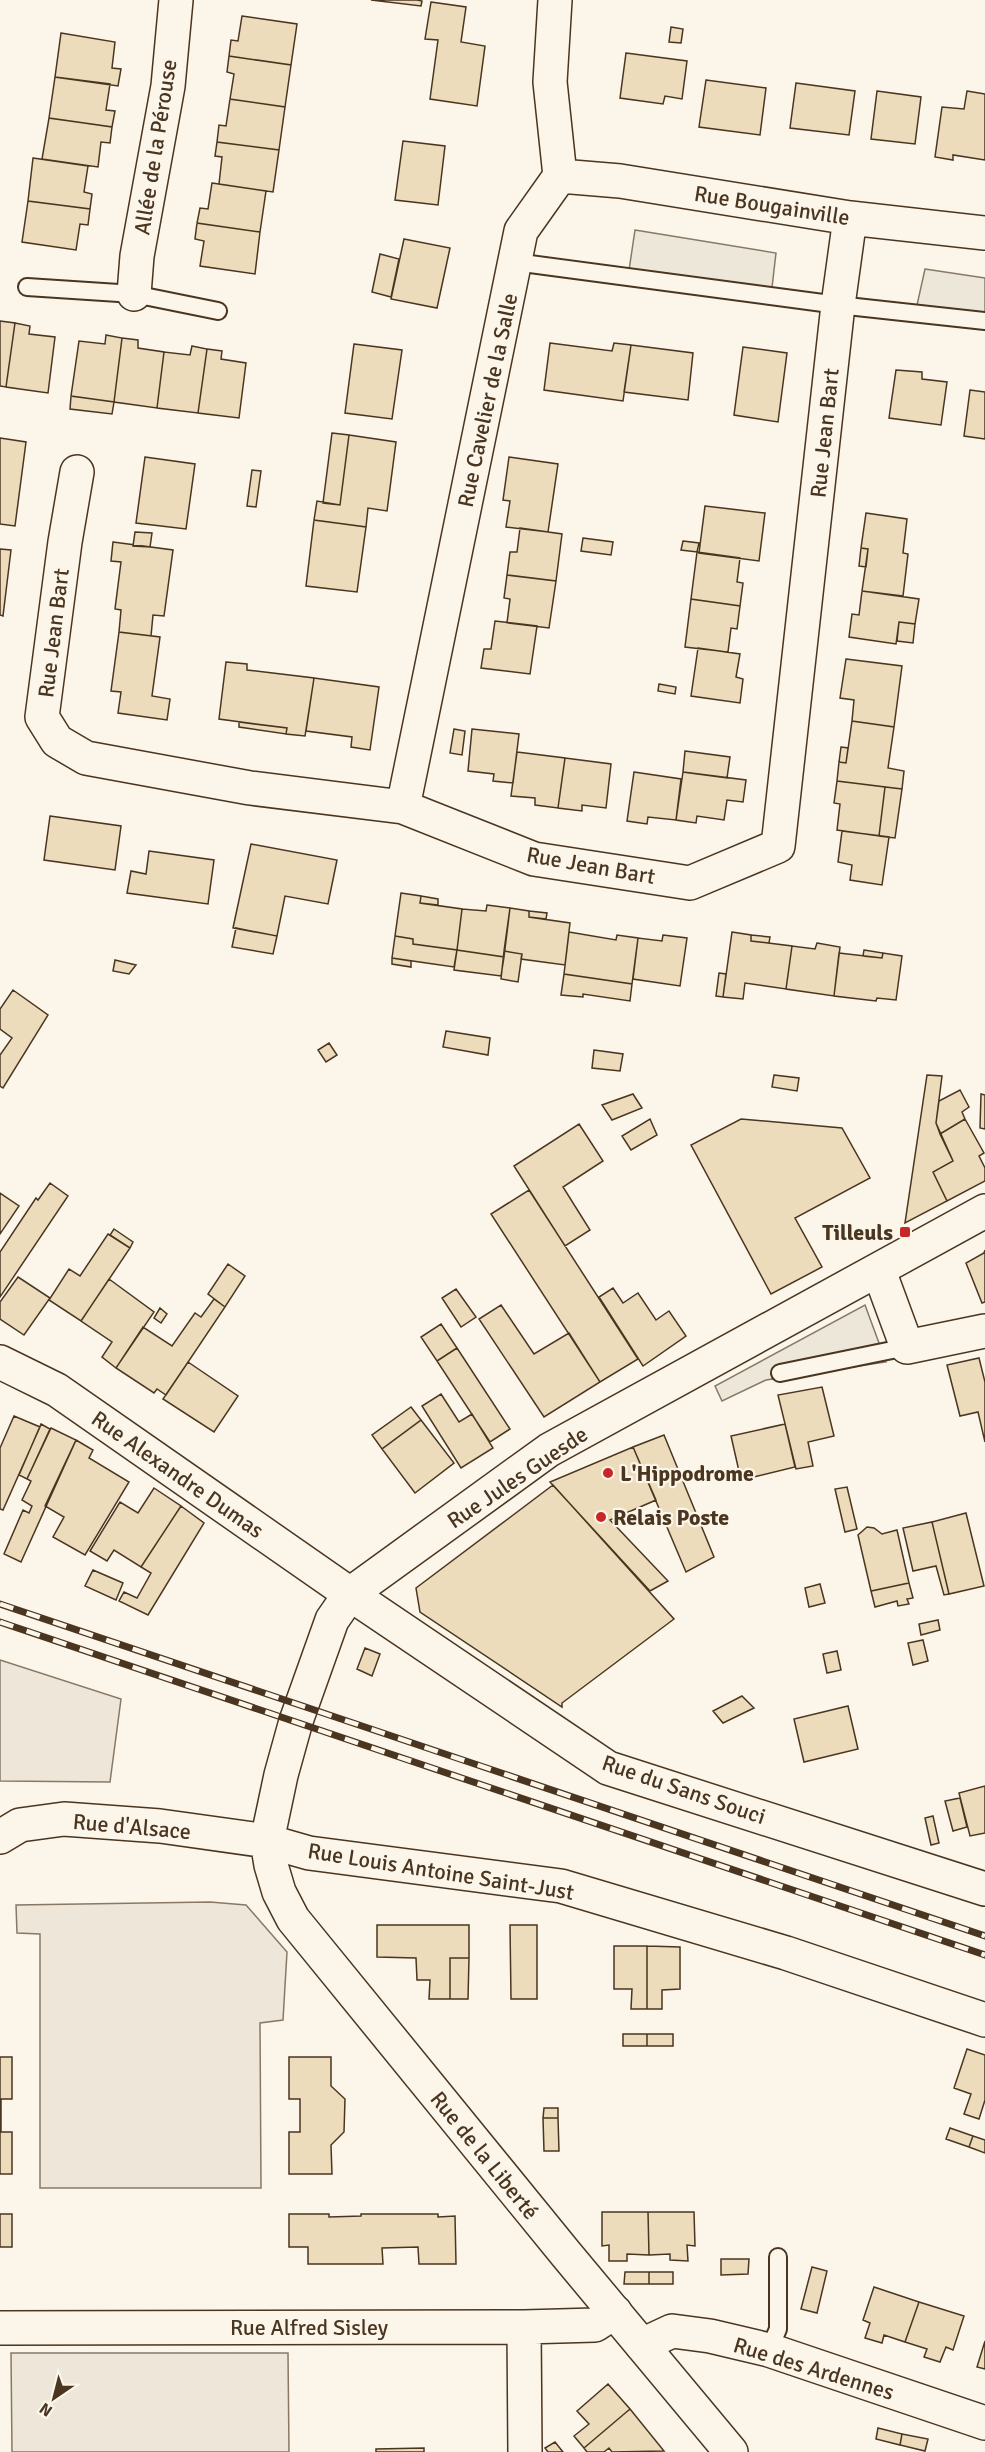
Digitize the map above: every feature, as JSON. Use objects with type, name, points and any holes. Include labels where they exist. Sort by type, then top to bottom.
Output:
[{"type":"street","name":"Allée de la Pérouse","points":[[134,294],[137,256],[168,86],[176,0]]},
{"type":"street","points":[[555,0],[550,82],[560,176]]},
{"type":"street","name":"Rue Bougainville","points":[[560,176],[620,181],[850,218],[985,232]]},
{"type":"street","name":"Rue Cavelier de la Salle","points":[[403,807],[521,231],[560,176]]},
{"type":"street","name":"Rue Jean Bart","points":[[77,472],[65,542],[42,717],[57,741],[86,758],[250,788],[403,807],[534,858],[690,883],[778,846],[837,305],[850,218]]},
{"type":"street","name":"Rue Jules Guesde","points":[[267,1841],[281,1775],[296,1721],[332,1620],[350,1594],[549,1450],[985,1211]]},
{"type":"street","points":[[879,1271],[907,1347],[985,1330]]},
{"type":"street","name":"Rue Alexandre Dumas","points":[[0,1362],[57,1390],[350,1594]]},
{"type":"street","name":"Rue du Sans Souci","points":[[350,1594],[608,1768],[985,1888]]},
{"type":"street","name":"Rue d'Alsace","points":[[0,1837],[20,1826],[64,1819],[160,1826],[267,1841]]},
{"type":"street","name":"Rue Louis Antoine Saint-Just","points":[[267,1841],[309,1853],[561,1886],[786,1953],[985,2020]]},
{"type":"street","name":"Rue de la Liberté","points":[[267,1841],[270,1865],[279,1892],[293,1919],[731,2452]]},
{"type":"street","name":"Rue Alfred Sisley","points":[[0,2328],[524,2327],[595,2325],[615,2312]]},
{"type":"street","points":[[524,2327],[525,2452]]},
{"type":"street","name":"Rue des Ardennes","points":[[642,2345],[672,2331],[710,2336],[769,2350],[985,2423]]},
{"type":"lane","points":[[515,262],[837,305],[985,321]]},
{"type":"lane","points":[[27,287],[134,294],[218,311]]},
{"type":"lane","points":[[780,1373],[907,1347]]},
{"type":"lane","points":[[769,2350],[778,2329],[778,2257]]},
{"type":"shaded area","points":[[635,230],[776,253],[771,296],[628,277]]},
{"type":"shaded area","points":[[925,269],[985,278],[985,321],[915,314]]},
{"type":"shaded area","points":[[865,1305],[886,1362],[766,1380],[722,1401],[715,1386]]},
{"type":"shaded area","points":[[0,1660],[121,1699],[110,1782],[0,1781]]},
{"type":"shaded area","points":[[210,1902],[246,1905],[287,1952],[283,2020],[260,2023],[261,2188],[40,2188],[40,1934],[17,1933],[16,1905]]},
{"type":"shaded area","points":[[11,2353],[288,2353],[289,2452],[12,2452]]},
{"type":"building","points":[[371,0],[417,0],[422,1],[421,6]]},
{"type":"building","points":[[431,2],[466,7],[461,42],[485,46],[477,106],[430,99],[438,40],[425,39]]},
{"type":"building","points":[[242,16],[297,24],[291,65],[229,56],[231,40],[238,41]]},
{"type":"building","points":[[671,27],[683,29],[681,43],[669,42]]},
{"type":"building","points":[[61,33],[115,42],[112,68],[121,69],[118,86],[55,77]]},
{"type":"building","points":[[626,53],[687,61],[682,99],[665,96],[663,104],[620,98]]},
{"type":"building","points":[[229,56],[291,65],[285,107],[230,99],[234,74],[227,72]]},
{"type":"building","points":[[55,77],[110,84],[106,110],[115,111],[112,127],[49,118]]},
{"type":"building","points":[[706,80],[766,88],[760,135],[699,127]]},
{"type":"building","points":[[796,83],[855,91],[849,135],[790,128]]},
{"type":"building","points":[[877,91],[921,97],[915,144],[871,139]]},
{"type":"building","points":[[967,91],[985,94],[985,160],[953,155],[953,160],[935,157],[942,107],[964,109]]},
{"type":"building","points":[[230,99],[285,107],[279,150],[217,142],[219,125],[226,126]]},
{"type":"building","points":[[49,118],[112,127],[110,143],[101,142],[98,167],[42,159]]},
{"type":"building","points":[[403,141],[445,146],[438,205],[395,200]]},
{"type":"building","points":[[217,142],[279,150],[273,192],[219,184],[222,157],[215,156]]},
{"type":"building","points":[[33,158],[88,166],[84,192],[92,194],[90,209],[28,201]]},
{"type":"building","points":[[212,183],[266,191],[260,232],[197,223],[200,208],[208,209]]},
{"type":"building","points":[[28,201],[90,209],[88,225],[80,224],[76,250],[22,242]]},
{"type":"building","points":[[197,223],[260,232],[255,274],[200,266],[204,241],[195,239]]},
{"type":"building","points":[[404,239],[450,248],[437,308],[391,299]]},
{"type":"building","points":[[380,254],[399,259],[391,297],[372,292]]},
{"type":"building","points":[[0,321],[15,323],[6,387],[0,386]]},
{"type":"building","points":[[15,323],[30,326],[29,334],[55,337],[48,393],[6,387]]},
{"type":"building","points":[[106,335],[122,338],[114,402],[71,396],[79,341],[105,344]]},
{"type":"building","points":[[122,338],[138,340],[138,348],[164,352],[157,408],[114,402]]},
{"type":"building","points":[[550,343],[612,351],[614,343],[631,345],[623,401],[544,390]]},
{"type":"building","points":[[354,344],[402,350],[392,419],[345,413]]},
{"type":"building","points":[[631,345],[693,353],[688,400],[624,392]]},
{"type":"building","points":[[192,346],[207,349],[198,413],[157,408],[164,352],[190,355]]},
{"type":"building","points":[[743,347],[787,353],[778,422],[734,415]]},
{"type":"building","points":[[207,349],[222,351],[221,359],[246,363],[239,418],[198,413]]},
{"type":"building","points":[[896,370],[922,372],[922,379],[947,382],[941,425],[889,418]]},
{"type":"building","points":[[970,390],[985,392],[985,439],[964,436]]},
{"type":"building","points":[[71,396],[114,402],[112,414],[70,409]]},
{"type":"building","points":[[332,433],[349,435],[340,505],[323,503]]},
{"type":"building","points":[[349,435],[396,442],[387,511],[368,508],[366,527],[314,520],[317,501],[340,505]]},
{"type":"building","points":[[0,438],[26,442],[15,526],[0,524]]},
{"type":"building","points":[[145,457],[195,464],[186,529],[136,523]]},
{"type":"building","points":[[509,457],[558,464],[548,532],[506,527],[510,501],[503,500]]},
{"type":"building","points":[[252,470],[261,471],[256,507],[247,506]]},
{"type":"building","points":[[705,506],[765,513],[759,561],[699,553]]},
{"type":"building","points":[[866,513],[907,519],[903,553],[908,554],[903,596],[862,591],[868,549],[861,548]]},
{"type":"building","points":[[314,520],[366,527],[357,592],[306,586]]},
{"type":"building","points":[[520,528],[562,534],[556,581],[507,575],[510,552],[517,552]]},
{"type":"building","points":[[135,532],[152,533],[150,547],[133,546]]},
{"type":"building","points":[[583,538],[613,542],[611,555],[581,551]]},
{"type":"building","points":[[683,541],[699,543],[697,552],[681,550]]},
{"type":"building","points":[[113,542],[173,550],[164,616],[153,615],[151,636],[119,632],[121,610],[115,609],[121,562],[111,561]]},
{"type":"building","points":[[861,548],[868,549],[866,567],[859,566]]},
{"type":"building","points":[[0,549],[11,550],[3,616],[0,615]]},
{"type":"building","points":[[697,552],[740,558],[737,582],[743,583],[740,606],[691,599]]},
{"type":"building","points":[[507,575],[556,581],[549,628],[507,623],[510,599],[504,598]]},
{"type":"building","points":[[862,591],[919,599],[915,624],[899,622],[896,644],[849,637],[852,614],[859,615]]},
{"type":"building","points":[[691,599],[740,606],[737,629],[731,628],[728,652],[685,647]]},
{"type":"building","points":[[495,621],[537,626],[530,674],[481,668],[484,649],[491,649]]},
{"type":"building","points":[[899,622],[915,624],[913,643],[897,641]]},
{"type":"building","points":[[119,632],[160,637],[152,696],[170,699],[167,720],[118,713],[121,692],[111,691]]},
{"type":"building","points":[[698,648],[740,654],[736,677],[743,679],[740,703],[691,696]]},
{"type":"building","points":[[846,659],[902,666],[894,727],[852,721],[854,700],[840,698]]},
{"type":"building","points":[[226,662],[247,664],[247,670],[314,678],[305,736],[286,734],[287,728],[219,719]]},
{"type":"building","points":[[314,678],[379,687],[370,750],[351,747],[352,737],[306,731]]},
{"type":"building","points":[[659,684],[676,687],[675,694],[658,691]]},
{"type":"building","points":[[852,721],[894,727],[888,768],[904,771],[902,789],[837,781],[839,762],[846,763]]},
{"type":"building","points":[[239,722],[287,728],[286,734],[239,727]]},
{"type":"building","points":[[454,729],[465,731],[462,755],[450,753]]},
{"type":"building","points":[[472,729],[519,734],[513,783],[493,781],[494,774],[468,771]]},
{"type":"building","points":[[841,747],[848,748],[846,763],[839,762]]},
{"type":"building","points":[[685,751],[730,757],[727,778],[683,772]]},
{"type":"building","points":[[517,752],[565,758],[558,808],[535,805],[535,798],[511,796]]},
{"type":"building","points":[[565,758],[611,764],[606,808],[582,805],[582,811],[558,808]]},
{"type":"building","points":[[634,772],[681,779],[676,820],[648,817],[647,824],[627,821]]},
{"type":"building","points":[[683,772],[746,780],[743,802],[727,800],[724,820],[697,816],[696,823],[676,820]]},
{"type":"building","points":[[837,781],[885,787],[879,836],[837,830],[840,804],[834,803]]},
{"type":"building","points":[[885,787],[902,789],[895,838],[879,836]]},
{"type":"building","points":[[50,816],[121,826],[115,870],[44,860]]},
{"type":"building","points":[[842,831],[889,837],[882,885],[850,880],[852,865],[838,862]]},
{"type":"building","points":[[251,844],[337,860],[328,904],[285,896],[277,936],[233,928]]},
{"type":"building","points":[[149,851],[214,860],[208,904],[127,893],[131,871],[146,874]]},
{"type":"building","points":[[401,893],[421,896],[420,903],[462,909],[457,950],[413,944],[413,939],[395,936]]},
{"type":"building","points":[[421,896],[438,899],[438,905],[420,903]]},
{"type":"building","points":[[487,905],[510,908],[504,957],[457,950],[462,909],[486,911]]},
{"type":"building","points":[[510,908],[529,911],[529,917],[570,923],[565,965],[521,959],[522,954],[504,951]]},
{"type":"building","points":[[529,911],[547,913],[546,919],[529,917]]},
{"type":"building","points":[[236,928],[277,936],[273,954],[232,947]]},
{"type":"building","points":[[569,932],[616,940],[617,935],[638,938],[632,984],[564,974]]},
{"type":"building","points":[[732,932],[751,935],[751,941],[792,946],[786,989],[745,983],[743,999],[723,997]]},
{"type":"building","points":[[663,935],[687,938],[680,986],[633,979],[638,938],[662,941]]},
{"type":"building","points":[[751,935],[770,937],[769,943],[751,941]]},
{"type":"building","points":[[395,936],[413,939],[413,944],[457,950],[454,967],[392,958]]},
{"type":"building","points":[[817,943],[840,947],[834,996],[786,989],[792,946],[815,949]]},
{"type":"building","points":[[457,950],[504,957],[501,976],[454,970]]},
{"type":"building","points":[[864,950],[883,953],[882,958],[863,956]]},
{"type":"building","points":[[504,951],[522,954],[518,982],[501,979]]},
{"type":"building","points":[[839,953],[882,958],[883,953],[902,956],[896,1000],[877,998],[876,1001],[834,996]]},
{"type":"building","points":[[392,958],[411,961],[411,967],[392,964]]},
{"type":"building","points":[[115,960],[136,965],[129,974],[113,971]]},
{"type":"building","points":[[719,973],[726,974],[723,997],[716,996]]},
{"type":"building","points":[[564,974],[632,984],[630,1001],[583,994],[583,997],[561,995]]},
{"type":"building","points":[[13,990],[48,1015],[3,1088],[0,1086],[0,1055],[12,1038],[0,1029],[0,1009]]},
{"type":"building","points":[[446,1031],[490,1038],[488,1055],[443,1047]]},
{"type":"building","points":[[329,1043],[337,1055],[326,1062],[318,1050]]},
{"type":"building","points":[[594,1050],[623,1054],[620,1071],[592,1068]]},
{"type":"building","points":[[774,1075],[799,1078],[797,1091],[772,1087]]},
{"type":"building","points":[[927,1075],[942,1076],[936,1123],[953,1161],[933,1172],[947,1201],[905,1223]]},
{"type":"building","points":[[960,1090],[969,1107],[962,1112],[965,1119],[940,1134],[936,1123],[939,1101]]},
{"type":"building","points":[[633,1094],[642,1108],[612,1120],[602,1105]]},
{"type":"building","points":[[981,1094],[985,1095],[985,1129],[980,1128]]},
{"type":"building","points":[[650,1119],[657,1135],[631,1150],[622,1136]]},
{"type":"building","points":[[741,1119],[842,1128],[870,1178],[795,1218],[822,1267],[771,1294],[691,1145]]},
{"type":"building","points":[[965,1119],[984,1153],[979,1156],[985,1168],[985,1181],[947,1201],[933,1172],[953,1161],[940,1134]]},
{"type":"building","points":[[579,1124],[603,1161],[563,1187],[590,1230],[565,1246],[514,1166]]},
{"type":"building","points":[[50,1183],[68,1196],[0,1297],[0,1252],[36,1198],[38,1200]]},
{"type":"building","points":[[529,1190],[638,1359],[600,1382],[491,1214]]},
{"type":"building","points":[[0,1193],[19,1206],[0,1234]]},
{"type":"building","points":[[114,1229],[133,1242],[130,1248],[110,1235]]},
{"type":"building","points":[[108,1234],[130,1248],[81,1321],[49,1300],[69,1269],[80,1276]]},
{"type":"building","points":[[985,1250],[985,1302],[982,1303],[966,1263],[984,1253]]},
{"type":"building","points":[[228,1264],[245,1276],[225,1307],[208,1294]]},
{"type":"building","points":[[18,1277],[50,1298],[24,1335],[0,1319],[0,1302]]},
{"type":"building","points":[[109,1279],[154,1312],[116,1368],[102,1357],[112,1342],[81,1321]]},
{"type":"building","points":[[613,1288],[623,1303],[638,1293],[656,1320],[669,1311],[686,1336],[643,1366],[599,1297]]},
{"type":"building","points":[[456,1289],[476,1317],[461,1327],[442,1298]]},
{"type":"building","points":[[214,1299],[225,1307],[166,1395],[157,1389],[154,1393],[116,1368],[143,1327],[172,1346],[195,1313],[201,1317]]},
{"type":"building","points":[[501,1305],[534,1354],[569,1333],[600,1382],[544,1417],[479,1319]]},
{"type":"building","points":[[160,1308],[167,1314],[161,1323],[154,1318]]},
{"type":"building","points":[[441,1324],[457,1348],[437,1361],[421,1337]]},
{"type":"building","points":[[457,1348],[510,1429],[490,1442],[437,1361]]},
{"type":"building","points":[[979,1358],[985,1382],[985,1442],[978,1412],[960,1416],[947,1365]]},
{"type":"building","points":[[188,1362],[238,1396],[214,1432],[163,1399]]},
{"type":"building","points":[[822,1387],[834,1436],[808,1442],[813,1466],[796,1469],[778,1395]]},
{"type":"building","points":[[441,1394],[459,1422],[472,1414],[493,1448],[461,1468],[422,1406]]},
{"type":"building","points":[[411,1407],[421,1420],[382,1449],[372,1435]]},
{"type":"building","points":[[14,1416],[40,1427],[3,1510],[0,1509],[0,1448]]},
{"type":"building","points":[[421,1420],[454,1463],[415,1493],[382,1449]]},
{"type":"building","points":[[41,1424],[50,1429],[27,1479],[19,1475]]},
{"type":"building","points":[[785,1424],[795,1467],[741,1480],[731,1436]]},
{"type":"building","points":[[51,1428],[76,1440],[21,1562],[4,1554],[23,1510],[29,1513],[32,1506],[22,1500],[31,1481],[27,1479]]},
{"type":"building","points":[[664,1435],[714,1557],[686,1572],[633,1447]]},
{"type":"building","points":[[76,1440],[93,1450],[89,1458],[129,1482],[85,1555],[53,1537],[64,1517],[45,1506]]},
{"type":"building","points":[[633,1447],[656,1500],[610,1520],[668,1581],[650,1591],[550,1482]]},
{"type":"building","points":[[553,1485],[674,1619],[562,1703],[562,1707],[420,1612],[416,1588]]},
{"type":"building","points":[[847,1487],[857,1529],[845,1532],[835,1489]]},
{"type":"building","points":[[154,1488],[181,1506],[141,1567],[114,1550],[107,1561],[90,1551],[120,1502],[138,1513]]},
{"type":"building","points":[[181,1506],[204,1523],[148,1615],[119,1601],[124,1592],[137,1598],[151,1573],[141,1567]]},
{"type":"building","points":[[966,1513],[984,1586],[949,1594],[932,1522]]},
{"type":"building","points":[[932,1522],[949,1594],[944,1595],[936,1566],[913,1571],[903,1528]]},
{"type":"building","points":[[867,1527],[874,1528],[882,1534],[897,1530],[909,1583],[871,1591],[858,1535]]},
{"type":"building","points":[[93,1570],[123,1583],[116,1600],[85,1586]]},
{"type":"building","points":[[909,1583],[913,1598],[907,1599],[909,1604],[898,1606],[897,1601],[875,1607],[871,1591]]},
{"type":"building","points":[[820,1584],[825,1603],[809,1607],[805,1588]]},
{"type":"building","points":[[938,1620],[940,1630],[921,1635],[919,1624]]},
{"type":"building","points":[[923,1640],[928,1661],[913,1665],[908,1643]]},
{"type":"building","points":[[365,1648],[380,1654],[372,1676],[357,1669]]},
{"type":"building","points":[[837,1651],[841,1670],[827,1673],[823,1654]]},
{"type":"building","points":[[742,1696],[754,1708],[723,1723],[713,1711]]},
{"type":"building","points":[[848,1706],[858,1749],[804,1762],[794,1719]]},
{"type":"building","points":[[985,1786],[985,1833],[970,1836],[959,1793]]},
{"type":"building","points":[[960,1798],[967,1827],[953,1831],[945,1801]]},
{"type":"building","points":[[933,1816],[939,1843],[931,1845],[925,1818]]},
{"type":"building","points":[[377,1925],[469,1925],[469,1958],[450,1958],[450,1999],[429,1999],[430,1980],[417,1980],[416,1958],[377,1957]]},
{"type":"building","points":[[510,1925],[537,1925],[537,1999],[511,1999]]},
{"type":"building","points":[[614,1946],[647,1946],[647,2009],[631,2009],[632,1989],[614,1989]]},
{"type":"building","points":[[647,1946],[680,1947],[680,1989],[662,1990],[662,2009],[647,2009]]},
{"type":"building","points":[[450,1958],[469,1958],[468,1999],[450,1999]]},
{"type":"building","points":[[623,2034],[647,2034],[647,2046],[623,2046]]},
{"type":"building","points":[[647,2034],[673,2034],[673,2046],[647,2046]]},
{"type":"building","points":[[967,2049],[985,2055],[985,2100],[979,2119],[964,2114],[971,2094],[954,2088]]},
{"type":"building","points":[[0,2057],[12,2057],[12,2099],[1,2099],[1,2132],[12,2132],[12,2174],[0,2174]]},
{"type":"building","points":[[289,2057],[331,2057],[331,2086],[345,2099],[344,2132],[331,2145],[332,2174],[289,2174],[289,2132],[300,2132],[300,2099],[289,2099]]},
{"type":"building","points":[[544,2108],[558,2108],[558,2118],[543,2118]]},
{"type":"building","points":[[543,2118],[558,2118],[559,2151],[544,2151]]},
{"type":"building","points":[[950,2128],[973,2136],[969,2147],[946,2139]]},
{"type":"building","points":[[973,2136],[985,2140],[985,2153],[969,2147]]},
{"type":"building","points":[[602,2212],[648,2212],[649,2255],[627,2254],[627,2261],[609,2261],[609,2245],[602,2246]]},
{"type":"building","points":[[648,2212],[694,2212],[695,2246],[687,2245],[688,2261],[670,2260],[670,2254],[649,2255]]},
{"type":"building","points":[[0,2214],[12,2214],[12,2247],[0,2247]]},
{"type":"building","points":[[289,2214],[329,2214],[329,2217],[361,2216],[361,2214],[455,2216],[456,2264],[419,2264],[418,2247],[382,2248],[383,2264],[308,2264],[308,2247],[289,2247]]},
{"type":"building","points":[[721,2259],[749,2259],[748,2274],[721,2275]]},
{"type":"building","points":[[812,2267],[827,2271],[817,2313],[801,2309]]},
{"type":"building","points":[[625,2272],[649,2272],[649,2284],[624,2284]]},
{"type":"building","points":[[649,2272],[673,2272],[673,2284],[649,2284]]},
{"type":"building","points":[[874,2287],[919,2302],[905,2342],[884,2335],[882,2343],[865,2338],[870,2323],[863,2320]]},
{"type":"building","points":[[919,2302],[964,2316],[953,2350],[946,2347],[940,2362],[924,2357],[927,2349],[905,2342]]},
{"type":"building","points":[[985,2341],[985,2369],[977,2367]]},
{"type":"building","points":[[608,2384],[630,2409],[584,2448],[574,2436],[589,2424],[577,2411]]},
{"type":"building","points":[[630,2409],[664,2451],[612,2452],[609,2448],[604,2452],[587,2452],[584,2448]]},
{"type":"building","points":[[878,2428],[902,2434],[900,2445],[876,2439]]},
{"type":"building","points":[[902,2434],[928,2439],[925,2451],[900,2445]]},
{"type":"building","points":[[555,2442],[563,2452],[548,2452],[545,2448]]},
{"type":"building","points":[[424,2448],[424,2452],[376,2452],[376,2449]]},
{"type":"railway","points":[[0,1604],[985,1936]]},
{"type":"railway","points":[[0,1622],[985,1955]]},
{"type":"place","name":"Tilleuls","points":[[905,1232]]},
{"type":"place","name":"L'Hippodrome","points":[[608,1473]]},
{"type":"place","name":"Relais Poste","points":[[601,1517]]}]
